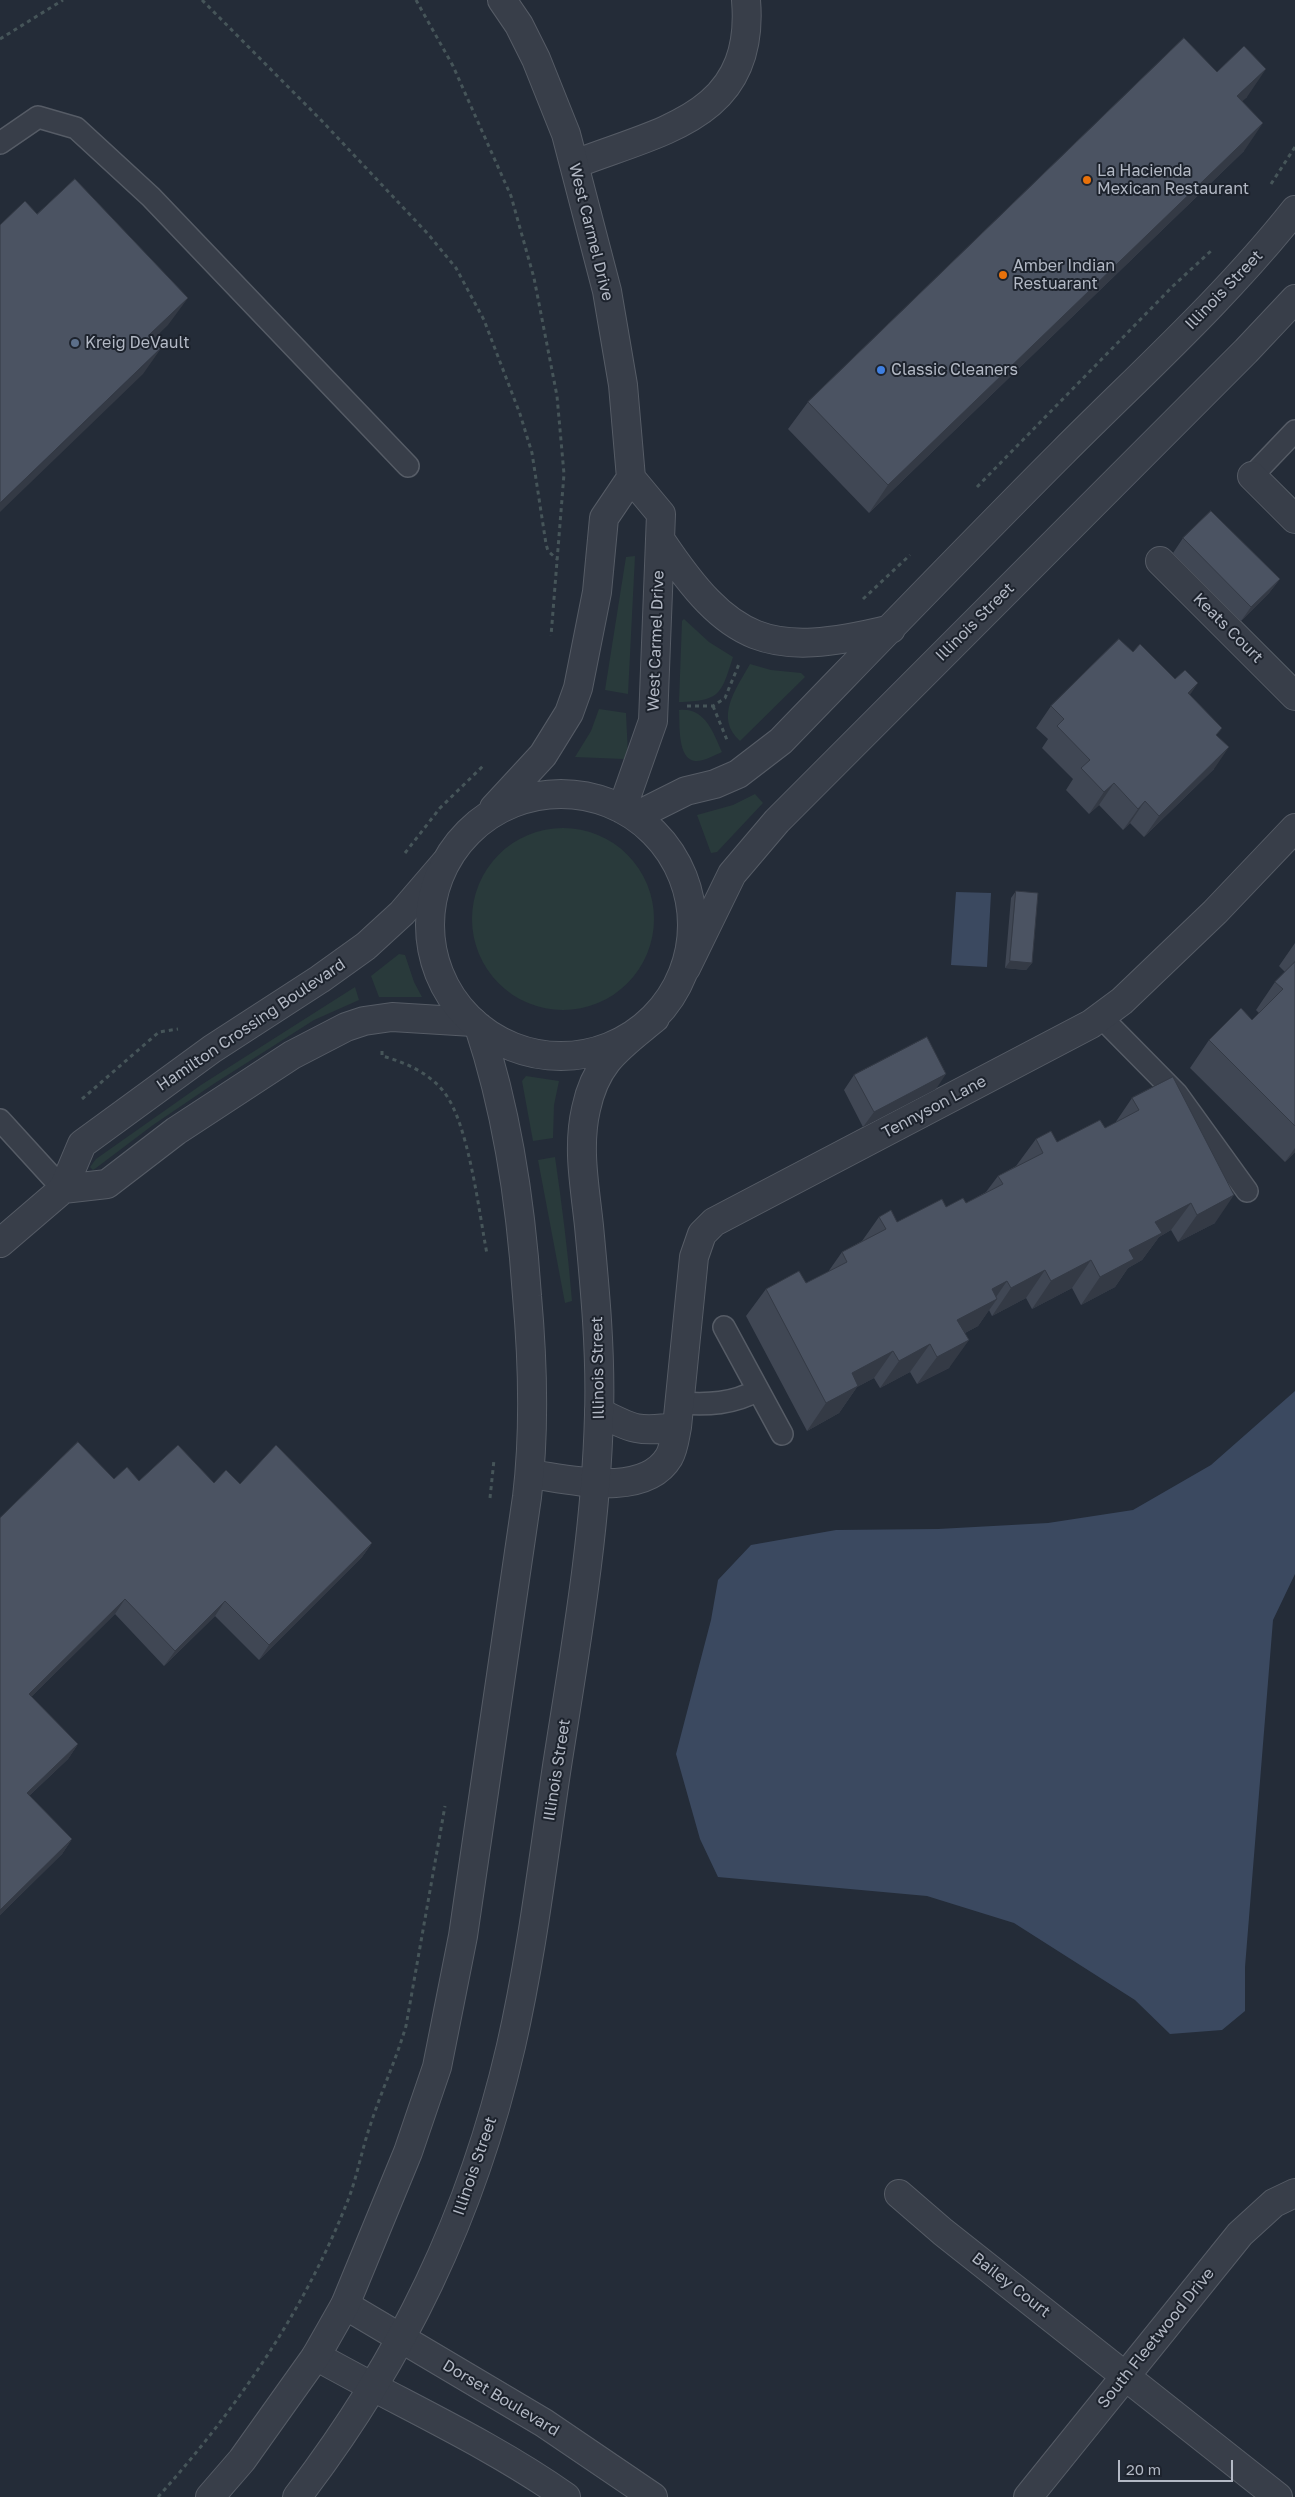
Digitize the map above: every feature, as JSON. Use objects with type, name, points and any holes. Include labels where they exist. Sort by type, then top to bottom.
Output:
[{"type":"street","name":"West Carmel Drive","points":[[502,0],[519,25],[557,106],[575,164],[607,291],[623,385],[631,478],[661,514],[653,721],[629,813]]},
{"type":"street","points":[[575,164],[674,126],[695,115],[715,101],[730,83],[740,60],[746,30],[746,0]]},
{"type":"street","name":"Illinois Street","points":[[629,813],[686,791],[715,784],[738,774],[766,754],[891,629],[1017,498],[1216,300],[1264,248],[1295,210]]},
{"type":"street","name":"Illinois Street","points":[[686,968],[732,874],[777,821],[1239,358],[1295,299]]},
{"type":"street","points":[[1252,476],[1295,519]]},
{"type":"street","points":[[486,818],[512,803],[557,794],[588,796],[629,813],[656,834],[672,854],[685,881],[692,910],[692,939],[686,968],[673,995],[655,1018],[634,1036],[617,1044],[582,1055],[555,1056],[528,1052],[502,1042],[476,1025],[446,989],[436,965],[432,947],[430,913],[438,879],[445,863],[463,838],[486,818],[543,755],[569,713],[578,688],[598,592],[604,518],[631,478]]},
{"type":"street","points":[[660,539],[684,574],[722,616],[753,635],[782,642],[809,644],[846,640],[891,629]]},
{"type":"street","name":"Keats Court","points":[[1160,561],[1295,696]]},
{"type":"street","name":"Tennyson Lane","points":[[530,1474],[595,1483],[631,1482],[660,1467],[672,1450],[679,1415],[694,1257],[702,1234],[714,1222],[1101,1017],[1122,1001],[1214,912],[1295,828]]},
{"type":"street","name":"Hamilton Crossing Boulevard","points":[[0,1243],[63,1189],[82,1144],[212,1049],[320,979],[366,946],[402,914],[445,863]]},
{"type":"street","points":[[63,1189],[107,1184],[176,1131],[292,1055],[330,1034],[364,1022],[392,1017],[476,1025]]},
{"type":"street","name":"Illinois Street","points":[[297,2497],[373,2388],[402,2338],[443,2258],[469,2189],[511,2046],[528,1961],[580,1617],[595,1483],[600,1412],[598,1328],[583,1169],[583,1128],[586,1108],[597,1073],[614,1052],[655,1018]]},
{"type":"street","points":[[210,2497],[242,2460],[316,2356],[345,2305],[408,2152],[436,2067],[463,1936],[530,1474],[533,1378],[524,1252],[516,1183],[500,1096],[476,1025]]},
{"type":"street","points":[[600,1412],[636,1429],[645,1431],[679,1415]]},
{"type":"street","name":"South Fleetwood Drive","points":[[1028,2497],[1240,2234],[1274,2203],[1295,2193]]},
{"type":"street","name":"Bailey Court","points":[[899,2194],[943,2232],[1278,2497]]},
{"type":"street","name":"Dorset Boulevard","points":[[345,2305],[544,2423],[653,2497]]},
{"type":"street","points":[[316,2356],[373,2388],[453,2428],[566,2497]]},
{"type":"lane","points":[[0,143],[38,117],[76,128],[150,197],[408,466]]},
{"type":"lane","points":[[1252,476],[1295,431]]},
{"type":"lane","points":[[1101,1017],[1176,1094],[1247,1191]]},
{"type":"lane","points":[[0,1120],[63,1189]]},
{"type":"lane","points":[[724,1326],[782,1434]]},
{"type":"lane","points":[[679,1415],[708,1405],[742,1399],[758,1390]]},
{"type":"path","points":[[0,39],[63,0]]},
{"type":"path","points":[[202,0],[322,121],[428,234],[456,268],[484,320],[520,414],[532,453],[546,544],[548,551],[558,560]]},
{"type":"path","points":[[416,0],[453,66],[511,196],[532,270],[553,377],[564,474],[551,643]]},
{"type":"path","points":[[1270,186],[1295,147]]},
{"type":"path","points":[[973,491],[1173,286],[1215,248]]},
{"type":"path","points":[[859,601],[875,590],[911,554]]},
{"type":"path","points":[[677,706],[713,706],[725,698],[741,659]]},
{"type":"path","points":[[713,706],[725,737],[732,747]]},
{"type":"path","points":[[402,858],[440,808],[490,760]]},
{"type":"path","points":[[382,1049],[382,1056],[398,1060],[428,1077],[444,1092],[455,1112],[470,1162],[487,1256]]},
{"type":"path","points":[[490,1501],[494,1454]]},
{"type":"path","points":[[158,2497],[232,2409],[263,2364],[312,2276],[346,2205],[370,2125],[398,2055],[406,2026],[446,1800]]},
{"type":"shaded area","points":[[635,556],[628,694],[605,690],[626,557]]},
{"type":"shaded area","points":[[684,619],[709,642],[733,657],[722,687],[717,693],[703,700],[679,702],[682,621]]},
{"type":"shaded area","points":[[750,664],[771,670],[801,673],[805,677],[740,741],[732,732],[728,713],[734,693]]},
{"type":"shaded area","points":[[599,709],[626,713],[628,755],[624,759],[575,757],[591,731]]},
{"type":"shaded area","points":[[679,710],[695,712],[702,717],[711,729],[722,752],[702,760],[695,761],[689,759],[682,747]]},
{"type":"shaded area","points":[[755,794],[763,803],[717,852],[711,853],[697,815],[733,805]]},
{"type":"shaded area","points":[[572,828],[598,834],[628,854],[648,884],[653,901],[653,937],[648,954],[628,984],[606,1000],[590,1007],[554,1010],[536,1007],[520,1000],[505,990],[492,977],[482,962],[475,946],[472,910],[475,892],[482,876],[492,861],[505,848],[520,838],[536,831]]},
{"type":"shaded area","points":[[399,954],[405,955],[414,982],[422,997],[379,997],[371,976]]},
{"type":"shaded area","points":[[355,987],[359,1000],[314,1020],[153,1125],[93,1170],[90,1167],[96,1159],[201,1085]]},
{"type":"shaded area","points":[[526,1076],[559,1081],[554,1105],[553,1138],[533,1141],[522,1081]]},
{"type":"shaded area","points":[[555,1157],[572,1301],[565,1303],[538,1160]]},
{"type":"water","points":[[956,892],[991,893],[987,967],[951,965]]},
{"type":"water","points":[[1295,1391],[1295,1574],[1273,1620],[1245,1967],[1245,2011],[1222,2030],[1170,2034],[1135,2000],[1014,1923],[927,1896],[718,1877],[700,1839],[676,1754],[711,1620],[718,1580],[751,1545],[836,1530],[938,1529],[1048,1523],[1133,1510],[1211,1465]]},
{"type":"building","points":[[1184,38],[1217,72],[1244,46],[1266,69],[1237,96],[1263,123],[888,485],[808,402]]},
{"type":"building","name":"Kreig DeVault","points":[[75,179],[188,298],[150,334],[162,347],[0,503],[0,225],[25,201],[37,214]]},
{"type":"building","points":[[1211,511],[1280,579],[1251,607],[1183,538]]},
{"type":"building","points":[[1119,639],[1133,652],[1140,644],[1175,679],[1185,670],[1198,683],[1188,693],[1222,728],[1216,735],[1229,747],[1159,816],[1145,801],[1138,809],[1114,783],[1104,792],[1081,768],[1090,760],[1057,726],[1064,719],[1051,706]]},
{"type":"building","points":[[1016,891],[1038,893],[1032,963],[1010,961]]},
{"type":"building","points":[[1295,962],[1295,1126],[1209,1040],[1241,1008],[1252,1020],[1283,989],[1275,982]]},
{"type":"building","points":[[927,1037],[946,1074],[874,1112],[854,1075]]},
{"type":"building","points":[[1173,1077],[1234,1195],[1197,1215],[1191,1203],[1155,1222],[1162,1233],[1129,1250],[1134,1259],[1100,1277],[1091,1260],[1051,1281],[1045,1270],[1011,1288],[1007,1281],[992,1289],[997,1299],[957,1320],[969,1340],[937,1357],[930,1344],[899,1361],[893,1351],[852,1373],[858,1386],[826,1403],[766,1289],[799,1271],[806,1283],[847,1262],[842,1252],[886,1229],[879,1217],[891,1210],[897,1222],[942,1199],[946,1207],[963,1198],[966,1203],[1003,1184],[998,1176],[1043,1153],[1036,1139],[1051,1131],[1057,1142],[1100,1120],[1105,1128],[1139,1110],[1132,1098]]},
{"type":"building","points":[[78,1442],[114,1479],[127,1467],[139,1481],[178,1445],[214,1483],[226,1470],[240,1484],[276,1445],[372,1543],[269,1645],[225,1601],[175,1651],[125,1599],[29,1694],[78,1744],[27,1793],[72,1839],[0,1910],[0,1518]]},
{"type":"place","name":"La Hacienda Mexican Restaurant","points":[[1087,180]]},
{"type":"place","name":"Amber Indian Restuarant","points":[[1003,275]]},
{"type":"place","name":"Kreig DeVault","points":[[75,343]]},
{"type":"place","name":"Classic Cleaners","points":[[881,370]]}]
